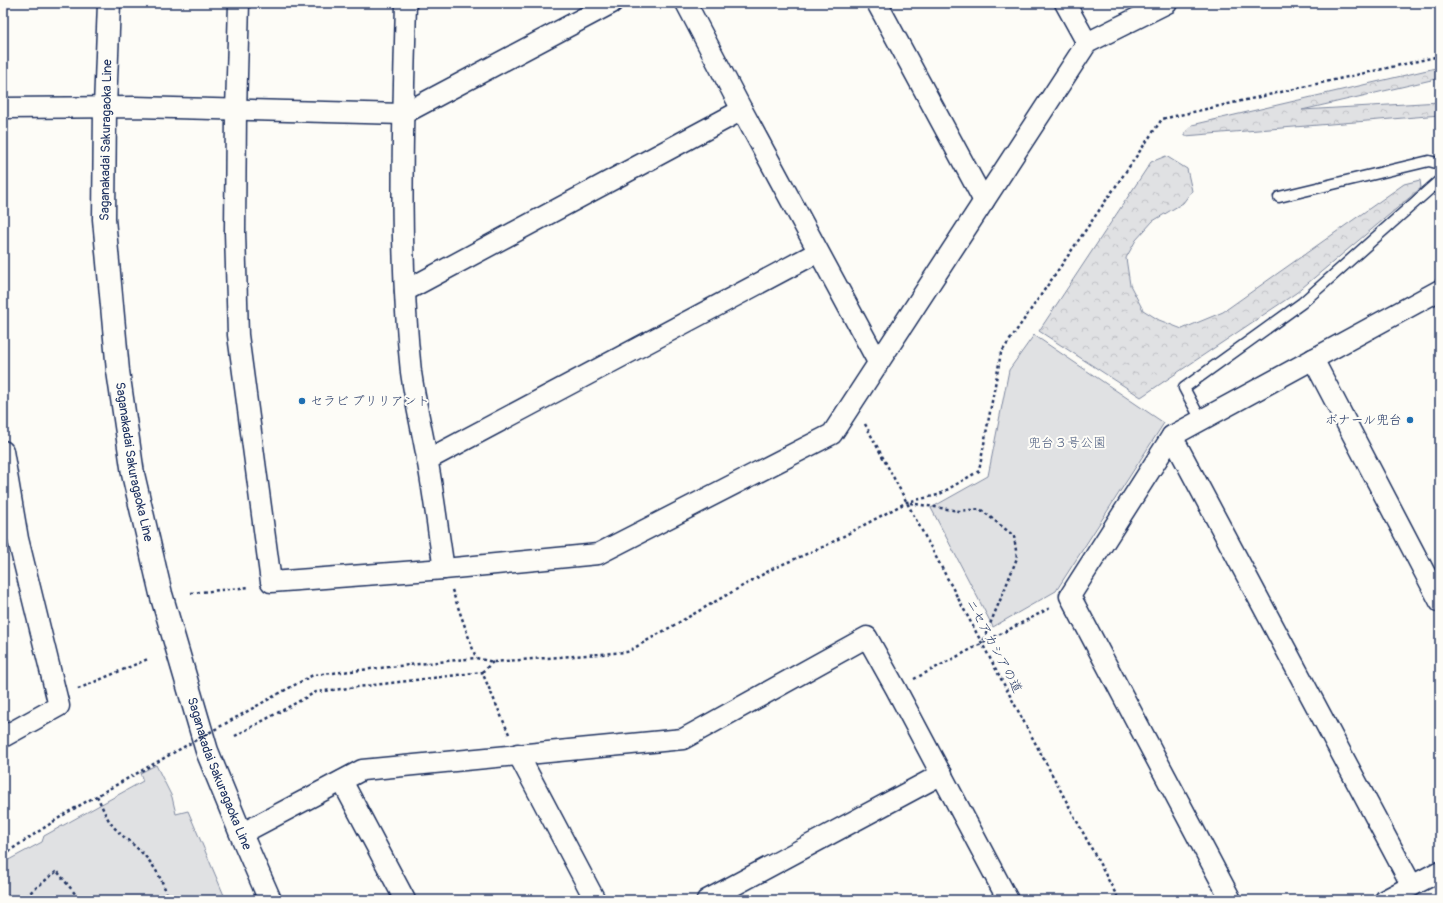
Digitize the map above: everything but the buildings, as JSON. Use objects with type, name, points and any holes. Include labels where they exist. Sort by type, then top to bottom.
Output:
[{"type":"main road","name":"Saganakadai Sakuragaoka Line","points":[[109,3],[104,219],[118,372],[133,474],[161,594],[208,751],[241,834],[270,900]]},
{"type":"street","points":[[239,3],[235,232],[238,335],[271,582],[444,569],[598,554],[832,434],[1087,43],[1167,3]]},
{"type":"street","points":[[406,3],[403,114],[403,261],[405,291],[411,373],[427,460],[444,569]]},
{"type":"street","points":[[3,108],[72,109],[106,107],[403,114],[612,3]]},
{"type":"street","points":[[686,3],[878,362]]},
{"type":"street","points":[[877,3],[984,201]]},
{"type":"street","points":[[1065,3],[1087,43]]},
{"type":"street","points":[[405,291],[742,110]]},
{"type":"street","points":[[427,460],[818,252]]},
{"type":"street","points":[[1231,900],[1070,596],[1172,436],[1440,290]]},
{"type":"street","points":[[1313,359],[1440,602]]},
{"type":"street","points":[[1172,436],[1412,886]]},
{"type":"street","points":[[3,451],[11,543],[59,706],[3,737]]},
{"type":"street","points":[[241,834],[362,770],[683,739],[867,637],[896,688],[1008,900]]},
{"type":"street","points":[[518,754],[595,900]]},
{"type":"street","points":[[706,900],[942,774]]},
{"type":"street","points":[[342,781],[405,900]]},
{"type":"street","points":[[1386,900],[1440,871]]},
{"type":"lane","points":[[1280,198],[1430,161],[1440,164]]},
{"type":"lane","points":[[1201,420],[1184,388],[1302,303],[1440,180]]},
{"type":"path","points":[[3,855],[68,812],[313,675],[476,658],[493,662],[627,652],[774,568],[824,546],[907,502],[938,494],[978,472],[1001,353],[1162,119],[1440,56]]},
{"type":"path","name":"ニセアカシアの道","points":[[853,400],[1119,900]]},
{"type":"path","points":[[907,502],[960,511],[980,509],[1014,536],[1017,558],[982,643]]},
{"type":"path","points":[[444,569],[476,658]]},
{"type":"path","points":[[191,593],[263,586],[271,582]]},
{"type":"path","points":[[896,688],[1070,596]]},
{"type":"path","points":[[57,698],[148,659]]},
{"type":"path","points":[[235,736],[316,692],[482,672],[493,662]]},
{"type":"path","points":[[482,672],[518,754]]},
{"type":"path","points":[[97,796],[112,825],[121,836],[143,854],[156,870],[169,900]]},
{"type":"path","points":[[21,900],[57,871],[80,900]]},
{"type":"green space","points":[[1440,67],[1440,78],[1302,110],[1440,102],[1440,115],[1185,136],[1185,132],[1192,125]]},
{"type":"green space","points":[[1166,156],[1187,169],[1192,191],[1183,203],[1153,221],[1136,240],[1126,258],[1130,285],[1143,310],[1159,320],[1182,329],[1223,312],[1404,184],[1420,180],[1421,188],[1296,293],[1141,397],[1039,331],[1151,162]]},
{"type":"green space","name":"兜台３号公園","points":[[1034,335],[1164,423],[1056,591],[993,627],[931,508],[988,476],[1009,370]]},
{"type":"green space","points":[[156,765],[172,797],[176,814],[188,811],[226,900],[3,900],[3,863],[42,842],[44,836],[143,781],[140,773]]},
{"type":"place","name":"セラビ ブリリアント","points":[[302,401]]},
{"type":"place","name":"ボナール兜台","points":[[1410,420]]}]
